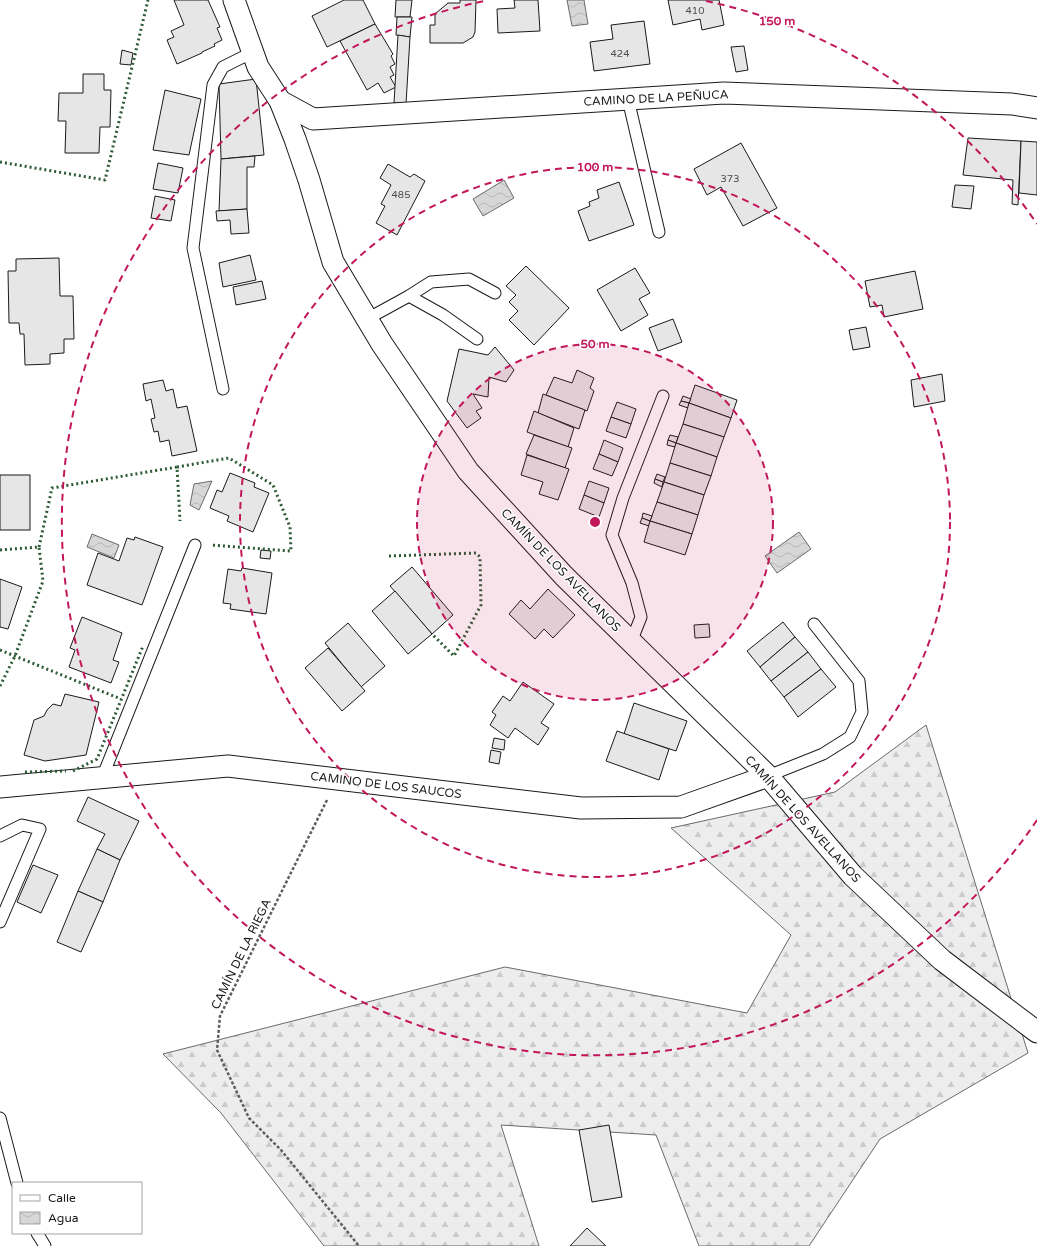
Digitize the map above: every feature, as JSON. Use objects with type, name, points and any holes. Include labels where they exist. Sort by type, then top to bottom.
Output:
[{"type":"street","name":"CAMÍN DE LOS AVELLANOS","points":[[234,0],[258,67],[280,101],[310,180],[333,262],[367,319],[468,471],[564,576],[768,776],[853,876],[942,960],[1037,1032]]},
{"type":"street","name":"CAMINO DE LA PEÑUCA","points":[[280,101],[314,119],[724,93],[1012,104],[1037,108]]},
{"type":"street","name":"CAMINO DE LOS SAUCOS","points":[[0,787],[228,766],[581,808],[681,807],[768,776]]},
{"type":"lane","points":[[223,388],[193,248],[213,85],[223,67],[253,52]]},
{"type":"lane","points":[[628,99],[659,232]]},
{"type":"lane","points":[[367,319],[410,296],[431,282],[469,279],[495,293]]},
{"type":"lane","points":[[410,296],[442,315],[477,339]]},
{"type":"lane","points":[[631,642],[641,617],[632,582],[612,535],[623,498],[663,396]]},
{"type":"lane","points":[[102,778],[196,545]]},
{"type":"lane","points":[[768,776],[823,754],[850,737],[862,712],[859,681],[814,624]]},
{"type":"lane","points":[[0,836],[22,825],[40,829],[0,922]]},
{"type":"lane","points":[[0,1118],[17,1182]]},
{"type":"lane","points":[[38,1234],[45,1246]]},
{"type":"path","name":"CAMÍN DE LA RIEGA","points":[[335,779],[330,794],[220,1016],[217,1050],[248,1118],[281,1150],[359,1246]]},
{"type":"green space","points":[[926,725],[1028,1053],[880,1139],[809,1246],[699,1246],[656,1135],[501,1125],[539,1246],[324,1246],[221,1113],[163,1054],[505,967],[747,1013],[791,935],[671,828],[835,792]]},
{"type":"water","points":[[567,0],[584,0],[588,24],[572,26]]},
{"type":"water","points":[[504,180],[514,198],[483,216],[473,199]]},
{"type":"water","points":[[212,481],[199,510],[190,505],[194,484]]},
{"type":"water","points":[[799,532],[811,549],[777,573],[765,556]]},
{"type":"water","points":[[92,534],[119,545],[114,558],[87,547]]},
{"type":"building","points":[[174,0],[208,0],[220,27],[217,28],[222,40],[214,44],[215,46],[202,53],[177,64],[167,40],[174,37],[171,31],[184,25]]},
{"type":"building","points":[[344,0],[363,0],[375,24],[327,47],[312,16]]},
{"type":"building","points":[[396,0],[412,0],[410,17],[395,17]]},
{"type":"building","points":[[460,0],[476,0],[475,32],[473,37],[463,43],[430,43],[430,25],[435,25],[435,14],[448,3],[460,3]]},
{"type":"building","points":[[514,0],[538,0],[540,31],[498,33],[497,9],[515,8]]},
{"type":"building","points":[[668,0],[719,0],[724,25],[702,30],[700,19],[673,25]]},
{"type":"building","points":[[397,17],[412,17],[410,37],[396,35]]},
{"type":"building","points":[[644,21],[650,64],[594,71],[590,42],[613,39],[611,25]]},
{"type":"building","points":[[375,24],[393,54],[391,56],[395,64],[390,67],[394,75],[390,77],[396,87],[384,93],[378,83],[367,90],[340,41]]},
{"type":"building","points":[[398,35],[410,37],[406,104],[394,103]]},
{"type":"building","points":[[744,46],[748,70],[736,72],[731,47]]},
{"type":"building","points":[[122,50],[133,53],[131,65],[120,64]]},
{"type":"building","points":[[83,74],[104,74],[104,90],[111,90],[110,127],[100,127],[99,153],[65,153],[66,121],[58,121],[59,93],[83,93]]},
{"type":"building","points":[[256,79],[264,155],[221,159],[219,84]]},
{"type":"building","points":[[165,90],[201,99],[189,155],[153,150]]},
{"type":"building","points":[[968,138],[1021,141],[1018,205],[1012,204],[1013,180],[963,175]]},
{"type":"building","points":[[1021,141],[1037,142],[1037,195],[1019,193]]},
{"type":"building","points":[[741,143],[777,208],[743,226],[721,187],[707,195],[694,169]]},
{"type":"building","points":[[255,156],[254,167],[247,167],[247,209],[219,211],[221,159]]},
{"type":"building","points":[[158,163],[183,168],[178,193],[153,189]]},
{"type":"building","points":[[388,164],[410,177],[414,174],[425,181],[397,235],[376,223],[385,206],[381,204],[391,185],[380,178]]},
{"type":"building","points":[[619,182],[634,225],[589,241],[578,211],[590,206],[589,202],[599,198],[597,190]]},
{"type":"building","points":[[955,185],[974,186],[971,209],[952,207]]},
{"type":"building","points":[[155,196],[175,200],[171,221],[151,218]]},
{"type":"building","points":[[247,209],[249,233],[231,234],[230,220],[217,221],[216,211]]},
{"type":"building","points":[[250,255],[256,280],[223,287],[219,263]]},
{"type":"building","points":[[59,258],[60,296],[73,296],[74,339],[64,339],[64,353],[50,354],[50,364],[25,365],[24,334],[20,334],[19,323],[9,323],[8,271],[16,271],[16,259]]},
{"type":"building","points":[[526,266],[569,308],[534,345],[509,320],[518,311],[509,302],[516,295],[506,286]]},
{"type":"building","points":[[635,268],[650,293],[639,299],[648,315],[621,331],[597,290]]},
{"type":"building","points":[[915,271],[923,309],[884,317],[882,305],[870,307],[865,281]]},
{"type":"building","points":[[262,281],[266,299],[236,305],[233,287]]},
{"type":"building","points":[[673,319],[682,342],[658,351],[649,328]]},
{"type":"building","points":[[866,327],[870,347],[853,350],[849,330]]},
{"type":"building","points":[[495,347],[514,370],[506,382],[489,377],[488,397],[473,394],[482,408],[476,411],[481,418],[467,428],[447,401],[459,349],[488,355]]},
{"type":"building","points":[[577,370],[594,378],[590,388],[594,391],[587,411],[546,395],[554,377],[572,383]]},
{"type":"building","points":[[942,374],[945,401],[914,407],[911,380]]},
{"type":"building","points":[[163,380],[166,391],[173,389],[177,408],[187,406],[197,451],[172,456],[169,440],[160,442],[158,431],[154,432],[151,419],[155,418],[151,399],[146,401],[143,384]]},
{"type":"building","points":[[695,385],[737,400],[731,418],[689,403]]},
{"type":"building","points":[[543,394],[585,410],[579,429],[538,413]]},
{"type":"building","points":[[683,396],[691,399],[689,403],[681,401]]},
{"type":"building","points":[[681,401],[689,403],[688,408],[679,405]]},
{"type":"building","points":[[617,402],[636,409],[631,424],[611,417]]},
{"type":"building","points":[[689,403],[731,418],[724,437],[683,424]]},
{"type":"building","points":[[534,411],[574,428],[568,447],[527,432]]},
{"type":"building","points":[[611,417],[631,424],[626,438],[606,431]]},
{"type":"building","points":[[683,424],[724,437],[717,457],[676,443]]},
{"type":"building","points":[[534,435],[572,448],[565,468],[526,454]]},
{"type":"building","points":[[670,435],[678,437],[676,443],[668,440]]},
{"type":"building","points":[[604,440],[623,448],[618,462],[599,454]]},
{"type":"building","points":[[668,440],[676,443],[675,447],[667,445]]},
{"type":"building","points":[[676,443],[717,457],[711,476],[670,463]]},
{"type":"building","points":[[599,454],[618,462],[612,476],[593,469]]},
{"type":"building","points":[[527,455],[569,469],[558,500],[539,494],[543,482],[521,475]]},
{"type":"building","points":[[670,463],[711,476],[704,495],[664,482]]},
{"type":"building","points":[[230,473],[255,483],[254,487],[269,493],[253,532],[227,521],[229,516],[210,508],[217,490],[222,492]]},
{"type":"building","points":[[657,474],[665,477],[663,482],[655,479]]},
{"type":"building","points":[[0,475],[30,475],[30,530],[0,530]]},
{"type":"building","points":[[655,479],[663,482],[662,487],[654,483]]},
{"type":"building","points":[[589,481],[609,488],[604,503],[584,495]]},
{"type":"building","points":[[664,482],[704,495],[698,515],[657,502]]},
{"type":"building","points":[[584,495],[604,503],[599,517],[579,509]]},
{"type":"building","points":[[657,502],[698,515],[692,534],[650,521]]},
{"type":"building","points":[[643,513],[652,516],[650,521],[642,518]]},
{"type":"building","points":[[642,518],[650,521],[649,526],[640,523]]},
{"type":"building","points":[[650,521],[692,534],[685,555],[644,542]]},
{"type":"building","points":[[135,537],[163,547],[142,605],[87,585],[98,553],[119,561],[127,538],[134,540]]},
{"type":"building","points":[[261,550],[271,551],[270,559],[260,558]]},
{"type":"building","points":[[412,567],[453,615],[432,634],[390,586]]},
{"type":"building","points":[[242,568],[272,573],[266,614],[230,609],[231,604],[223,603],[228,569],[241,571]]},
{"type":"building","points":[[0,579],[22,587],[8,629],[0,627]]},
{"type":"building","points":[[548,589],[575,615],[553,638],[544,629],[535,639],[509,614],[521,600],[530,609]]},
{"type":"building","points":[[395,591],[432,634],[408,654],[372,611]]},
{"type":"building","points":[[82,617],[122,633],[113,660],[119,662],[111,683],[69,667],[75,650],[70,648]]},
{"type":"building","points":[[783,622],[795,637],[760,667],[747,651]]},
{"type":"building","points":[[348,623],[385,666],[361,687],[325,643]]},
{"type":"building","points":[[709,624],[710,637],[695,638],[694,625]]},
{"type":"building","points":[[795,637],[808,652],[771,681],[760,667]]},
{"type":"building","points":[[328,648],[365,691],[342,711],[305,668]]},
{"type":"building","points":[[808,652],[821,669],[784,697],[771,681]]},
{"type":"building","points":[[821,669],[836,687],[798,717],[784,697]]},
{"type":"building","points":[[523,682],[554,704],[541,723],[549,728],[538,745],[515,728],[508,738],[490,725],[496,715],[492,712],[503,696],[510,701]]},
{"type":"building","points":[[65,694],[99,702],[86,755],[45,761],[24,755],[34,720],[44,716],[53,704],[61,706]]},
{"type":"building","points":[[634,703],[687,721],[676,751],[624,734]]},
{"type":"building","points":[[617,731],[669,749],[659,780],[606,761]]},
{"type":"building","points":[[494,738],[505,740],[504,750],[492,748]]},
{"type":"building","points":[[491,750],[501,752],[499,764],[489,762]]},
{"type":"building","points":[[88,797],[139,821],[120,860],[97,849],[105,834],[77,821]]},
{"type":"building","points":[[97,849],[120,860],[103,902],[78,891]]},
{"type":"building","points":[[33,865],[58,875],[41,913],[17,902]]},
{"type":"building","points":[[78,891],[103,902],[81,952],[57,942]]},
{"type":"building","points":[[609,1125],[622,1197],[592,1202],[579,1130]]},
{"type":"building","points":[[587,1228],[606,1246],[570,1246]]},
{"type":"hedge","points":[[0,162],[105,180],[148,0]]},
{"type":"hedge","points":[[177,467],[229,458],[273,485],[290,527],[291,551],[211,545]]},
{"type":"hedge","points":[[39,547],[52,488],[177,467],[180,521]]},
{"type":"hedge","points":[[0,550],[39,547],[43,581],[15,656],[0,686]]},
{"type":"hedge","points":[[389,556],[476,553],[480,557],[481,605],[454,656],[432,634]]},
{"type":"hedge","points":[[73,771],[97,759],[143,646]]},
{"type":"hedge","points":[[0,650],[121,699]]},
{"type":"hedge","points":[[25,772],[66,771]]}]
